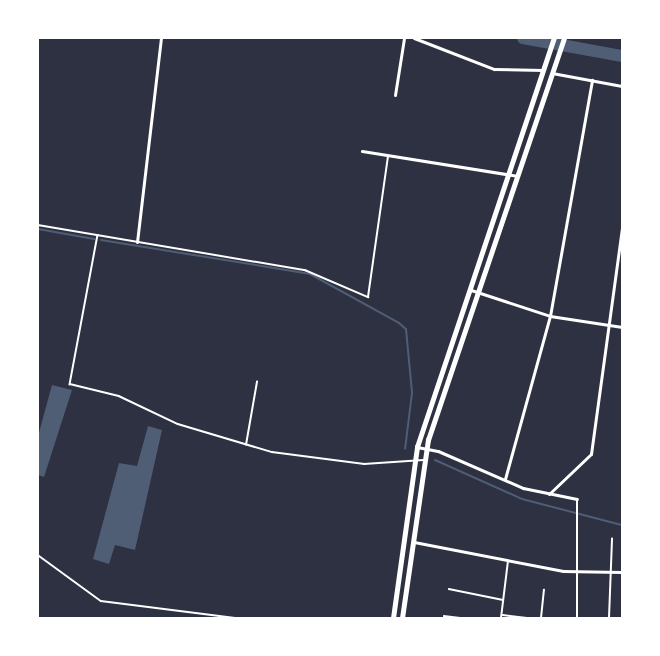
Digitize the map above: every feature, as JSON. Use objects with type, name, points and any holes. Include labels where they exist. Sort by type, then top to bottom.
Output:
[{"type":"main road","points":[[393,618],[417,447],[554,38]]},
{"type":"main road","points":[[402,618],[426,450],[564,38]]},
{"type":"street","points":[[136,242],[161,38]]},
{"type":"street","points":[[395,95],[404,38]]},
{"type":"street","points":[[414,38],[494,69],[543,70]]},
{"type":"street","points":[[553,71],[622,86]]},
{"type":"street","points":[[505,479],[550,316],[592,80]]},
{"type":"street","points":[[362,151],[518,176]]},
{"type":"street","points":[[549,494],[591,454],[622,228]]},
{"type":"street","points":[[469,289],[550,316],[622,327]]},
{"type":"street","points":[[417,447],[549,494],[577,499]]},
{"type":"street","points":[[413,542],[578,572],[622,573]]},
{"type":"lane","points":[[38,225],[305,270],[368,297],[389,155]]},
{"type":"lane","points":[[98,235],[70,384],[119,396],[178,424],[246,446],[364,464],[424,460]]},
{"type":"lane","points":[[246,446],[257,382]]},
{"type":"lane","points":[[577,499],[577,618]]},
{"type":"lane","points":[[609,618],[612,539]]},
{"type":"lane","points":[[38,555],[101,601],[170,614],[235,618]]},
{"type":"lane","points":[[508,560],[501,617],[529,618]]},
{"type":"lane","points":[[449,589],[503,600]]},
{"type":"lane","points":[[540,618],[544,590]]},
{"type":"lane","points":[[169,618],[170,614]]},
{"type":"lane","points":[[444,616],[460,618]]},
{"type":"water","points":[[52,385],[72,390],[44,477],[38,475],[38,436]]},
{"type":"water","points":[[148,426],[162,430],[135,550],[115,545],[109,564],[93,559],[119,463],[137,466]]},
{"type":"waterway","points":[[523,38],[622,56]]},
{"type":"waterway","points":[[38,229],[94,239]]},
{"type":"waterway","points":[[101,240],[310,274],[399,323],[406,329],[412,393],[405,449]]},
{"type":"waterway","points":[[435,460],[522,499],[622,525]]}]
